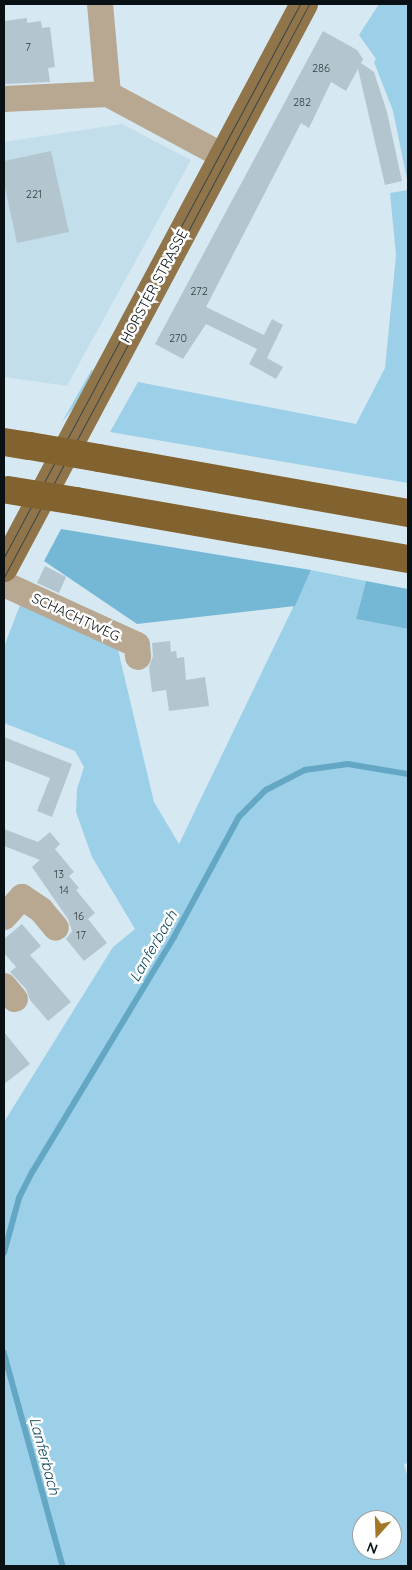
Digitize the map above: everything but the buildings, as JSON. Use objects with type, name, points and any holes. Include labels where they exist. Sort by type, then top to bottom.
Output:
[{"type":"highway","points":[[17,444],[404,512]]},
{"type":"highway","points":[[6,490],[408,559]]},
{"type":"main road","name":"HORSTER STRASSE","points":[[4,568],[223,156],[296,6]]},
{"type":"street","points":[[100,4],[108,94]]},
{"type":"street","points":[[4,99],[108,94],[223,156]]},
{"type":"street","name":"SCHACHTWEG","points":[[4,584],[137,645],[138,657]]},
{"type":"street","points":[[4,917],[22,897],[41,910],[56,928]]},
{"type":"shaded area","points":[[379,4],[408,4],[408,184],[393,111],[374,62],[376,59],[359,35]]},
{"type":"shaded area","points":[[122,124],[191,160],[67,386],[4,377],[4,142]]},
{"type":"shaded area","points":[[408,190],[408,483],[110,432],[138,382],[356,424],[385,368],[396,255],[390,193]]},
{"type":"shaded area","points":[[92,369],[94,374],[82,397],[62,422]]},
{"type":"shaded area","points":[[61,529],[311,570],[295,606],[137,624],[44,561]]},
{"type":"shaded area","points":[[311,570],[366,581],[356,619],[408,629],[408,1463],[404,1464],[408,1478],[408,1566],[4,1566],[4,1122],[113,947],[135,929],[92,857],[76,812],[77,789],[84,767],[75,751],[4,723],[4,647],[23,597],[116,641],[154,802],[179,844]]},
{"type":"shaded area","points":[[366,581],[408,589],[408,629],[356,619]]},
{"type":"waterway","name":"Lanferbach","points":[[4,1253],[19,1198],[33,1171],[174,937],[239,817],[266,790],[305,770],[348,764],[408,774]]},
{"type":"waterway","name":"Lanferbach","points":[[4,1352],[63,1566]]},
{"type":"tram line","points":[[4,557],[300,4]]},
{"type":"tram line","points":[[4,577],[309,4]]}]
